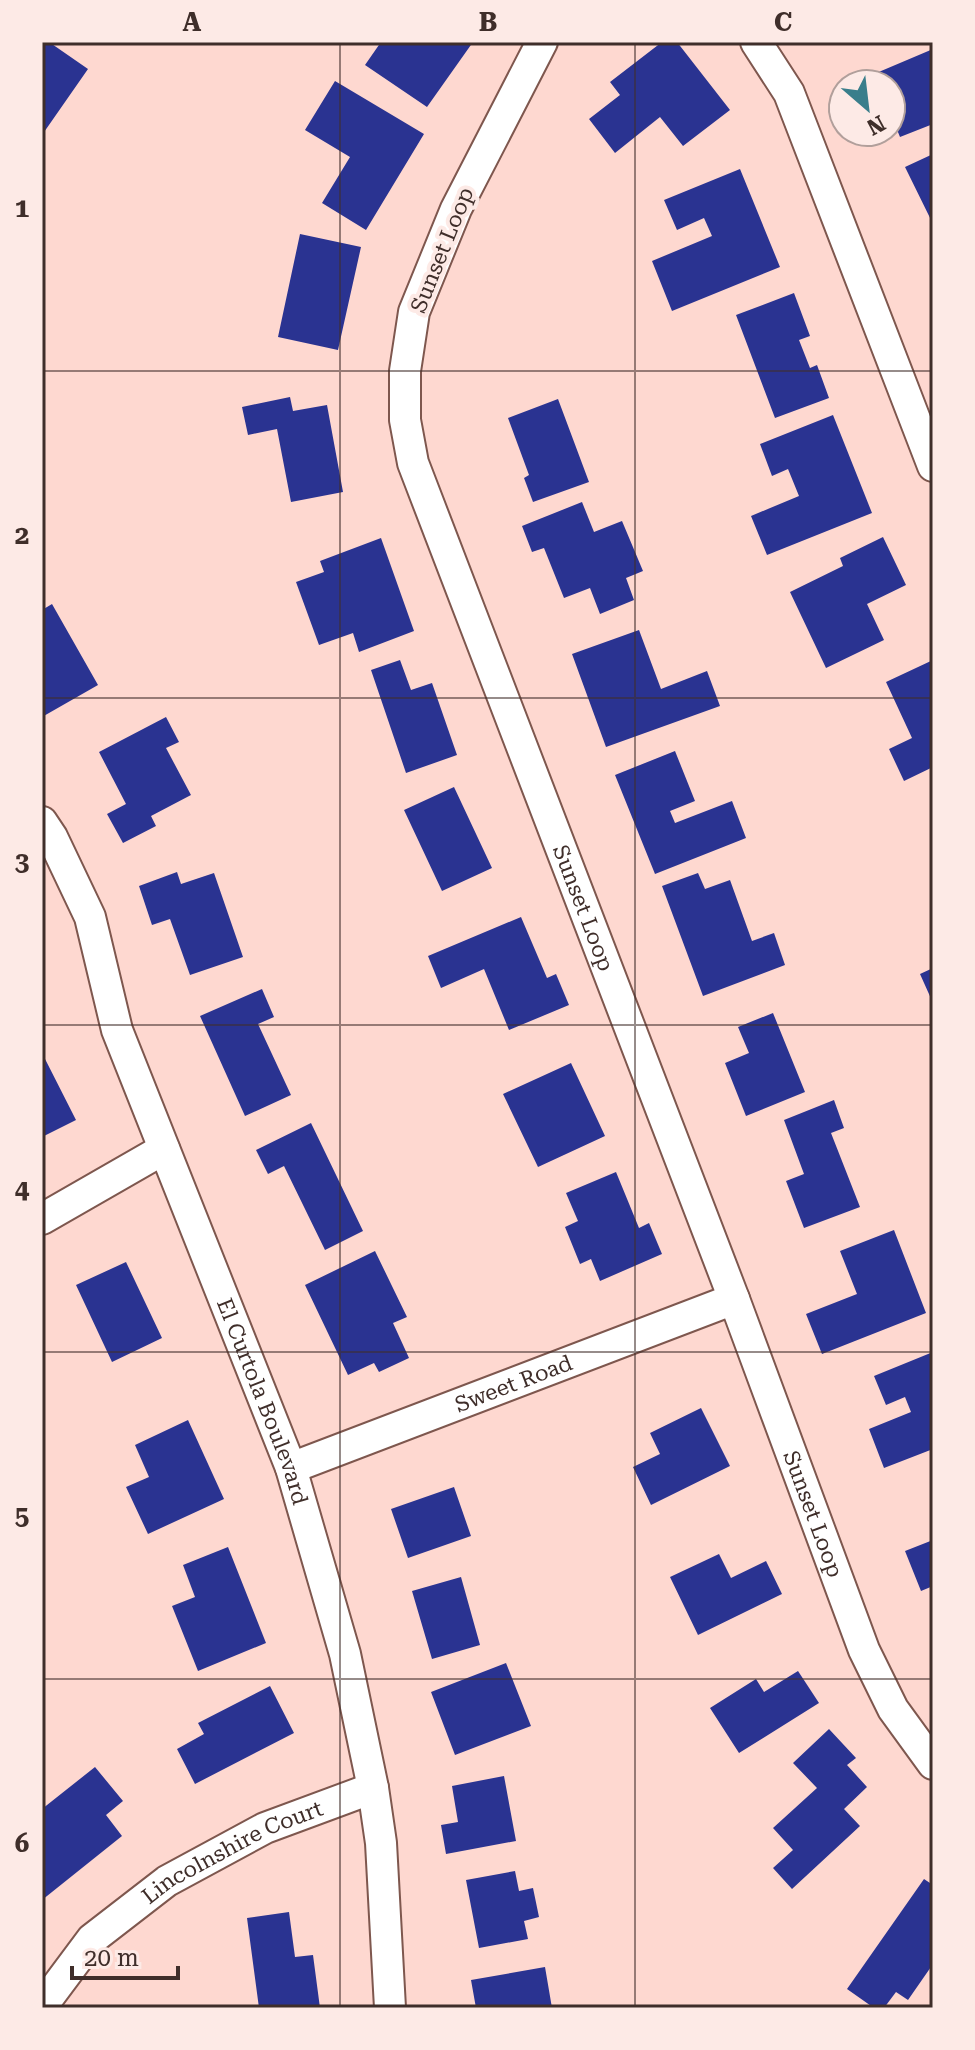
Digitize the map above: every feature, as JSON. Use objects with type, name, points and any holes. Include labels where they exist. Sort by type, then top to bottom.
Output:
[{"type":"street","name":"Sunset Loop","points":[[542,42],[456,209],[414,312],[405,371],[405,420],[413,463],[734,1299],[864,1650],[893,1709],[933,1764]]},
{"type":"street","points":[[756,42],[789,93],[933,466]]},
{"type":"street","name":"El Curtola Boulevard","points":[[42,822],[90,917],[117,1030],[291,1468],[345,1654],[373,1788],[381,1843],[390,2008]]},
{"type":"street","points":[[42,1219],[164,1149]]},
{"type":"street","name":"Sweet Road","points":[[291,1468],[734,1299]]},
{"type":"street","name":"Lincolnshire Court","points":[[42,2006],[92,1939],[167,1881],[265,1828],[373,1788]]},
{"type":"building","points":[[42,42],[49,42],[88,69],[42,135]]},
{"type":"building","points":[[381,42],[473,42],[427,107],[365,65]]},
{"type":"building","points":[[662,42],[677,42],[730,110],[683,146],[660,117],[615,153],[589,119],[620,95],[610,82]]},
{"type":"building","points":[[933,49],[933,124],[907,134],[907,68],[888,68]]},
{"type":"building","points":[[335,81],[424,134],[366,230],[322,203],[350,157],[305,130]]},
{"type":"building","points":[[933,154],[933,224],[905,167]]},
{"type":"building","points":[[740,169],[780,267],[672,311],[652,261],[712,236],[704,218],[677,230],[664,200]]},
{"type":"building","points":[[300,234],[361,247],[338,350],[278,337]]},
{"type":"building","points":[[794,293],[810,336],[799,340],[810,368],[817,365],[829,398],[775,418],[736,315]]},
{"type":"building","points":[[290,397],[293,411],[327,405],[343,492],[291,502],[277,429],[248,435],[242,407]]},
{"type":"building","points":[[558,399],[589,482],[533,502],[524,478],[529,475],[508,418]]},
{"type":"building","points":[[833,415],[872,513],[767,555],[751,516],[799,496],[788,469],[772,476],[760,444]]},
{"type":"building","points":[[582,502],[594,532],[622,521],[643,571],[626,578],[634,600],[600,614],[590,588],[564,598],[544,548],[532,552],[522,526]]},
{"type":"building","points":[[883,537],[906,585],[867,604],[884,640],[826,668],[790,592],[843,566],[840,558]]},
{"type":"building","points":[[381,538],[414,631],[359,652],[353,633],[319,645],[296,582],[324,572],[320,561]]},
{"type":"building","points":[[52,604],[98,685],[42,717],[42,610]]},
{"type":"building","points":[[639,630],[661,689],[707,671],[720,706],[606,747],[572,654]]},
{"type":"building","points":[[400,660],[411,690],[432,683],[457,755],[406,773],[371,670]]},
{"type":"building","points":[[933,660],[933,767],[904,781],[889,749],[912,738],[886,682]]},
{"type":"building","points":[[166,717],[179,742],[166,748],[191,795],[151,816],[156,826],[123,843],[107,814],[126,804],[99,752]]},
{"type":"building","points":[[675,751],[695,801],[670,811],[675,823],[732,801],[746,838],[655,874],[615,775]]},
{"type":"building","points":[[454,787],[492,868],[442,891],[404,810]]},
{"type":"building","points":[[177,872],[181,884],[214,873],[243,957],[190,975],[170,919],[152,925],[139,886]]},
{"type":"building","points":[[698,873],[705,889],[730,880],[752,941],[774,933],[785,965],[703,996],[662,886]]},
{"type":"building","points":[[521,917],[547,978],[556,974],[569,1005],[509,1030],[484,969],[441,988],[428,956]]},
{"type":"building","points":[[933,968],[933,1003],[920,974]]},
{"type":"building","points":[[262,989],[274,1017],[258,1024],[291,1095],[245,1116],[200,1016]]},
{"type":"building","points":[[773,1013],[805,1092],[746,1116],[725,1063],[749,1053],[738,1027]]},
{"type":"building","points":[[42,1053],[76,1120],[42,1137]]},
{"type":"building","points":[[571,1063],[605,1136],[538,1167],[503,1094]]},
{"type":"building","points":[[834,1100],[844,1128],[831,1133],[860,1207],[804,1228],[786,1181],[804,1174],[784,1120]]},
{"type":"building","points":[[311,1123],[363,1231],[325,1250],[284,1166],[268,1174],[256,1150]]},
{"type":"building","points":[[616,1172],[639,1228],[649,1223],[662,1254],[600,1281],[591,1259],[580,1264],[565,1227],[578,1221],[566,1193]]},
{"type":"building","points":[[894,1230],[926,1313],[822,1354],[806,1314],[857,1294],[840,1251]]},
{"type":"building","points":[[375,1251],[407,1317],[393,1323],[409,1358],[379,1372],[374,1363],[348,1375],[305,1285]]},
{"type":"building","points":[[126,1262],[162,1338],[112,1362],[76,1285]]},
{"type":"building","points":[[933,1352],[933,1449],[884,1468],[869,1429],[911,1412],[905,1397],[886,1405],[874,1376]]},
{"type":"building","points":[[701,1408],[730,1466],[651,1505],[633,1467],[660,1454],[650,1433]]},
{"type":"building","points":[[188,1420],[224,1499],[148,1534],[126,1487],[149,1477],[135,1445]]},
{"type":"building","points":[[454,1487],[471,1536],[408,1558],[391,1509]]},
{"type":"building","points":[[933,1540],[933,1586],[921,1591],[905,1551]]},
{"type":"building","points":[[228,1547],[266,1643],[198,1671],[172,1606],[195,1597],[183,1565]]},
{"type":"building","points":[[719,1554],[731,1578],[766,1561],[782,1594],[698,1635],[670,1577]]},
{"type":"building","points":[[461,1577],[480,1645],[432,1659],[412,1591]]},
{"type":"building","points":[[506,1663],[531,1726],[455,1755],[431,1692]]},
{"type":"building","points":[[798,1671],[819,1703],[739,1753],[710,1708],[756,1679],[764,1692]]},
{"type":"building","points":[[270,1686],[294,1733],[195,1784],[177,1749],[204,1734],[198,1723]]},
{"type":"building","points":[[829,1729],[856,1758],[847,1765],[867,1787],[844,1809],[860,1826],[792,1889],[773,1868],[793,1850],[773,1828],[817,1788],[793,1763]]},
{"type":"building","points":[[95,1767],[123,1801],[106,1815],[122,1836],[42,1900],[42,1809]]},
{"type":"building","points":[[504,1776],[516,1841],[446,1854],[441,1825],[458,1822],[452,1786]]},
{"type":"building","points":[[515,1871],[519,1891],[533,1888],[539,1917],[524,1921],[528,1939],[479,1948],[466,1880]]},
{"type":"building","points":[[924,1879],[933,1885],[933,1964],[908,2000],[896,1992],[884,2008],[874,2008],[847,1989]]},
{"type":"building","points":[[289,1912],[295,1957],[313,1955],[320,2008],[259,2008],[247,1918]]},
{"type":"building","points":[[545,1967],[552,2008],[476,2008],[471,1980]]}]
